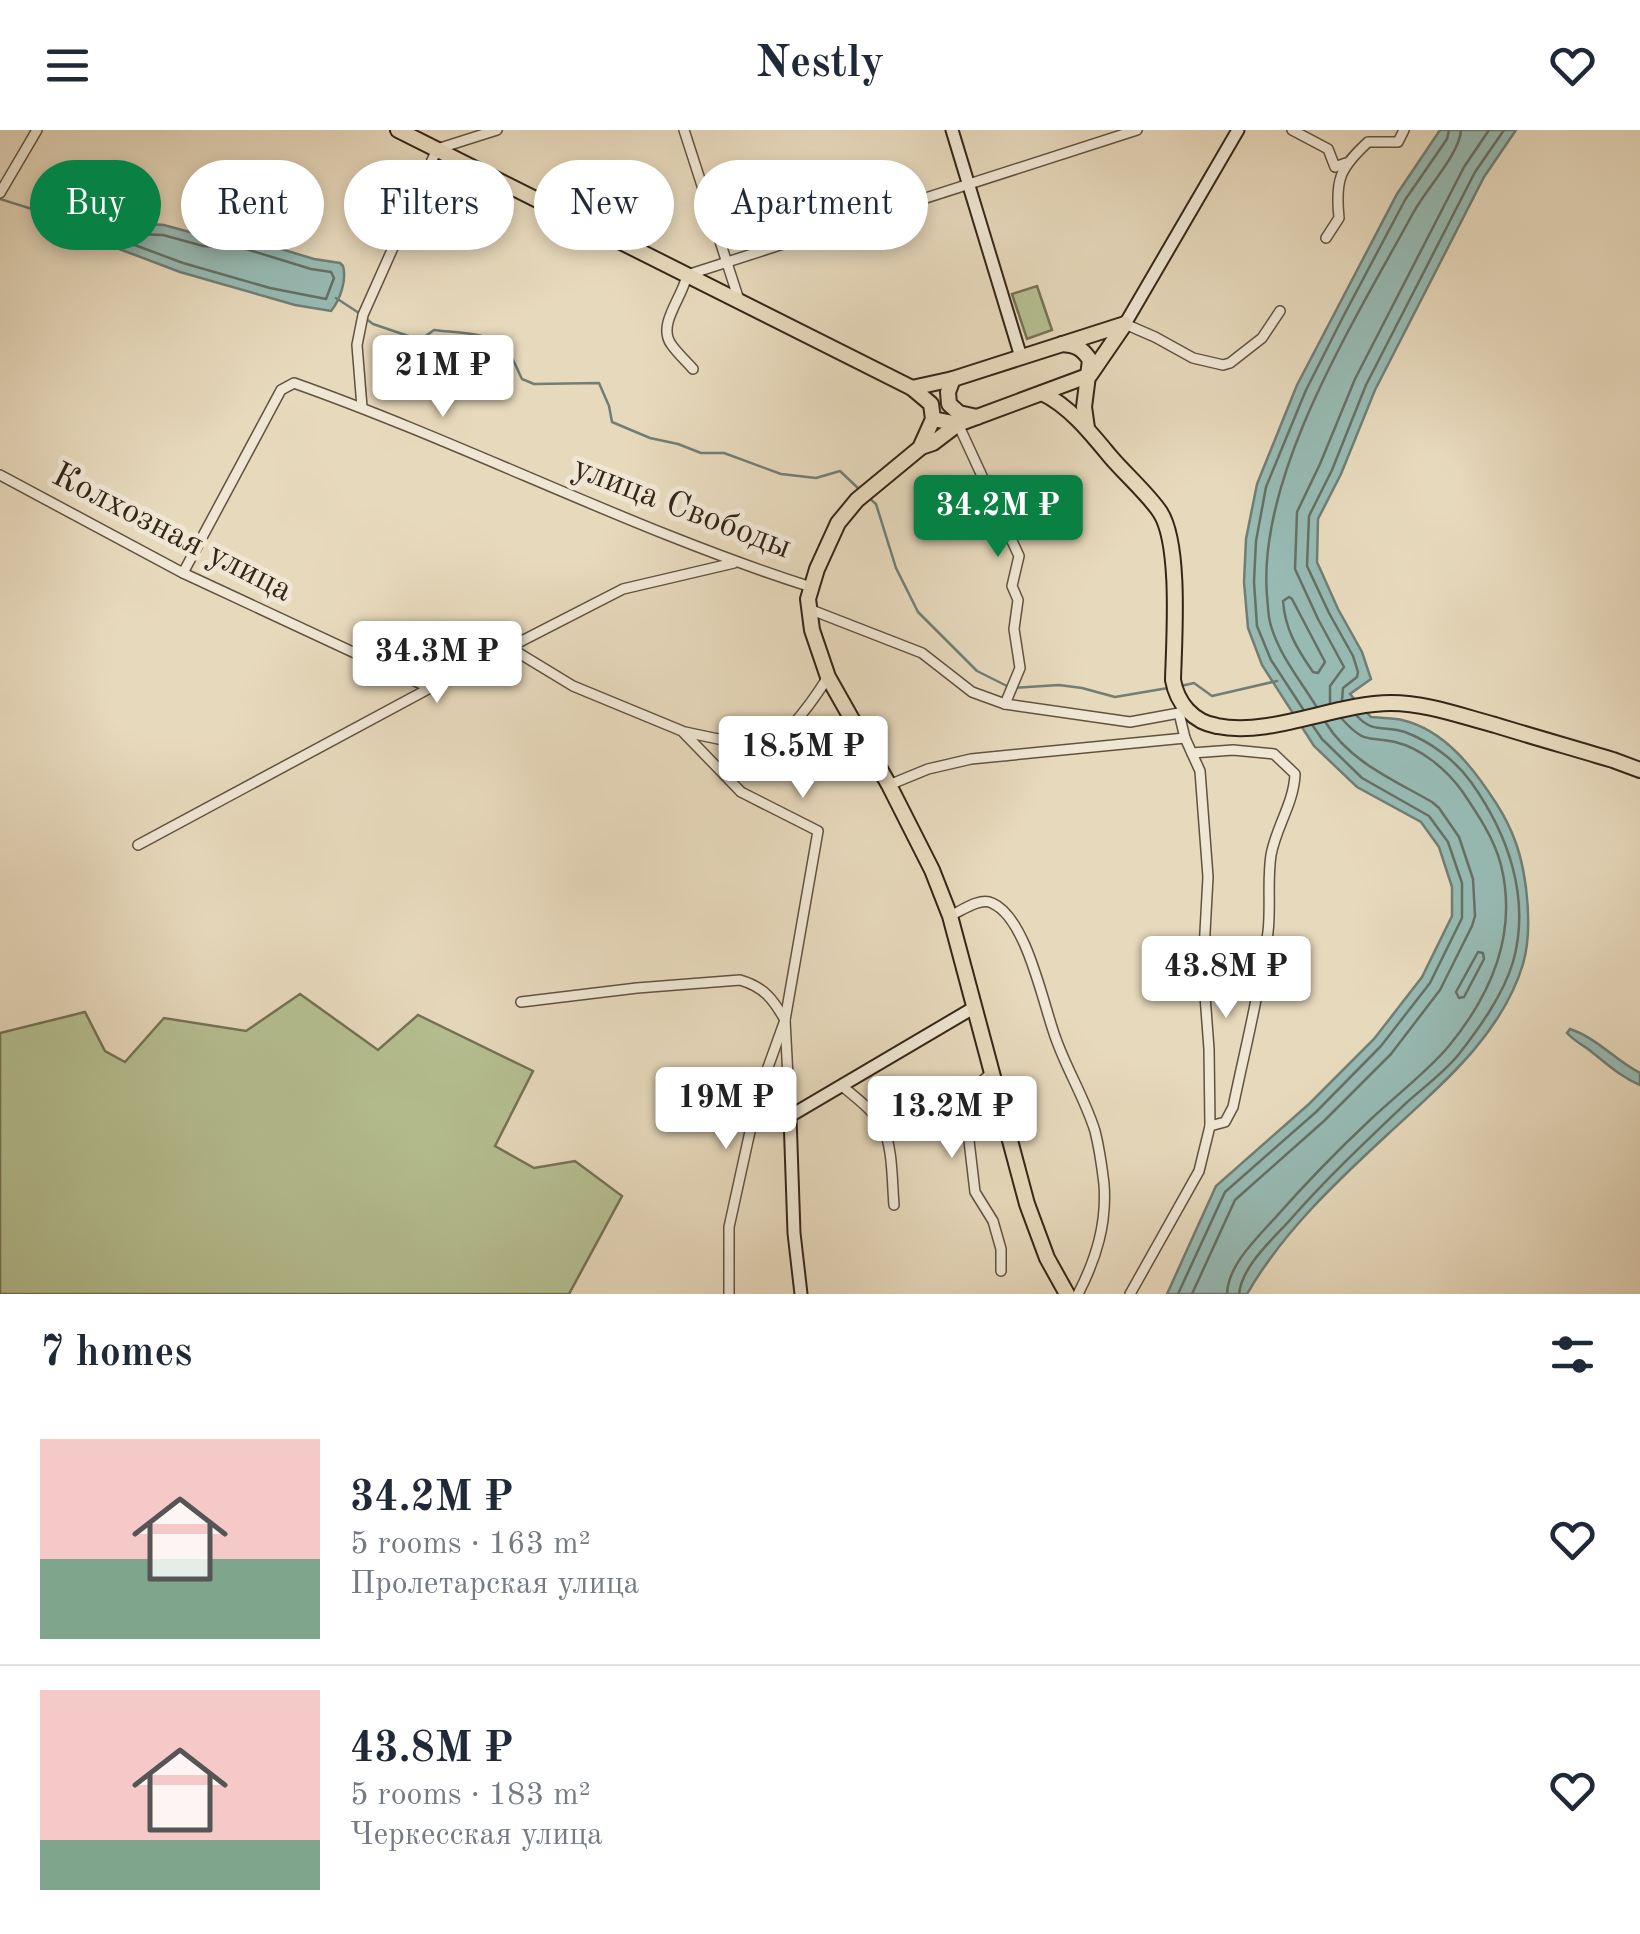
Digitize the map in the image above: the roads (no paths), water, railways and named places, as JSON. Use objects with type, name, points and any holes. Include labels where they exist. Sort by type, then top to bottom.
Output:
[{"type":"main road","points":[[398,130],[912,388],[932,411],[958,424]]},
{"type":"main road","points":[[952,130],[1021,357]]},
{"type":"main road","points":[[1067,1294],[1047,1258],[1027,1204],[950,916],[890,785],[828,677],[816,648],[808,599],[838,523],[856,500],[919,448],[958,424],[1090,375],[1124,324],[1234,133]]},
{"type":"main road","points":[[912,388],[1124,324]]},
{"type":"main road","points":[[1060,344],[1082,350],[1090,360],[1084,406],[1088,429]]},
{"type":"main road","points":[[919,448],[942,388],[952,379]]},
{"type":"main road","points":[[952,379],[949,404],[977,417]]},
{"type":"main road","points":[[1042,393],[1055,399],[1088,429],[1162,514],[1174,576],[1173,680],[1183,712],[1218,727],[1251,727],[1374,704],[1409,704],[1441,710],[1640,770]]},
{"type":"main road","points":[[801,1294],[794,1234],[790,1116],[975,1007]]},
{"type":"street","points":[[0,194],[37,130]]},
{"type":"street","points":[[362,408],[358,345],[363,315],[437,149],[497,130]]},
{"type":"street","points":[[684,130],[739,300]]},
{"type":"street","points":[[693,369],[668,341],[666,326],[687,276],[1137,130]]},
{"type":"street","points":[[1292,130],[1328,149],[1335,167],[1346,163],[1368,142],[1398,142],[1404,130]]},
{"type":"street","points":[[1326,238],[1339,218],[1337,194],[1346,163]]},
{"type":"street","points":[[1124,324],[1192,358],[1222,365],[1262,338],[1280,311]]},
{"type":"street","name":"улица Свободы","points":[[183,574],[280,390],[294,383],[735,562],[811,587]]},
{"type":"street","points":[[958,424],[1019,556],[1012,586],[1018,600],[1014,629],[1020,668],[1005,704]]},
{"type":"street","name":"Колхозная улица","points":[[0,475],[183,574],[430,688]]},
{"type":"street","points":[[138,845],[623,589],[735,562]]},
{"type":"street","points":[[809,608],[922,653],[972,692],[1005,704],[1130,722],[1183,712],[1185,738],[1200,771],[1208,877],[1203,969],[1210,1126],[1198,1171],[1130,1294]]},
{"type":"street","points":[[509,647],[573,686],[682,732],[761,748],[771,745],[811,703],[828,677]]},
{"type":"street","points":[[682,732],[742,792],[818,830],[785,1020],[758,1094],[729,1227],[729,1294]]},
{"type":"street","points":[[890,785],[928,769],[971,759],[1185,738]]},
{"type":"street","points":[[1192,753],[1233,750],[1274,754],[1294,774],[1294,792],[1272,850],[1269,926],[1233,1107],[1225,1122],[1210,1126]]},
{"type":"street","points":[[950,916],[984,900],[1006,913],[1023,940],[1056,1040],[1095,1131],[1104,1185],[1103,1230],[1093,1265],[1078,1294]]},
{"type":"street","points":[[521,1002],[740,980],[756,985],[772,998],[785,1020],[790,1116]]},
{"type":"street","points":[[992,1072],[964,1098],[975,1192],[993,1221],[1002,1271]]},
{"type":"street","points":[[842,1086],[882,1126],[894,1206]]},
{"type":"water","points":[[1440,130],[1516,130],[1484,177],[1375,390],[1318,519],[1317,562],[1362,652],[1371,679],[1350,694],[1371,717],[1417,725],[1445,742],[1478,777],[1508,824],[1526,888],[1528,926],[1523,964],[1500,1014],[1467,1058],[1311,1209],[1276,1250],[1247,1294],[1167,1294],[1216,1186],[1309,1104],[1374,1039],[1422,977],[1452,916],[1452,887],[1439,847],[1421,822],[1357,787],[1314,746],[1262,665],[1248,628],[1244,582],[1246,539],[1257,484],[1297,385],[1397,194]]},
{"type":"water","points":[[164,225],[181,230],[181,250],[284,250],[340,263],[344,277],[331,311],[295,305],[180,272],[122,250],[161,250]]},
{"type":"water","points":[[1570,1029],[1640,1073],[1640,1085],[1573,1039],[1567,1033]]},
{"type":"waterway","points":[[0,199],[30,208]]},
{"type":"waterway","points":[[336,298],[359,313]]},
{"type":"waterway","points":[[365,318],[420,340],[434,330],[492,339],[508,352],[522,379],[534,384],[599,383],[612,422],[650,438],[701,453],[724,453],[781,474],[816,478],[840,471],[859,489]]},
{"type":"waterway","points":[[869,498],[876,504],[896,568],[918,612],[977,671],[1011,688],[1059,685],[1115,697],[1168,688]]},
{"type":"waterway","points":[[1181,686],[1194,683],[1212,696],[1277,681]]}]
